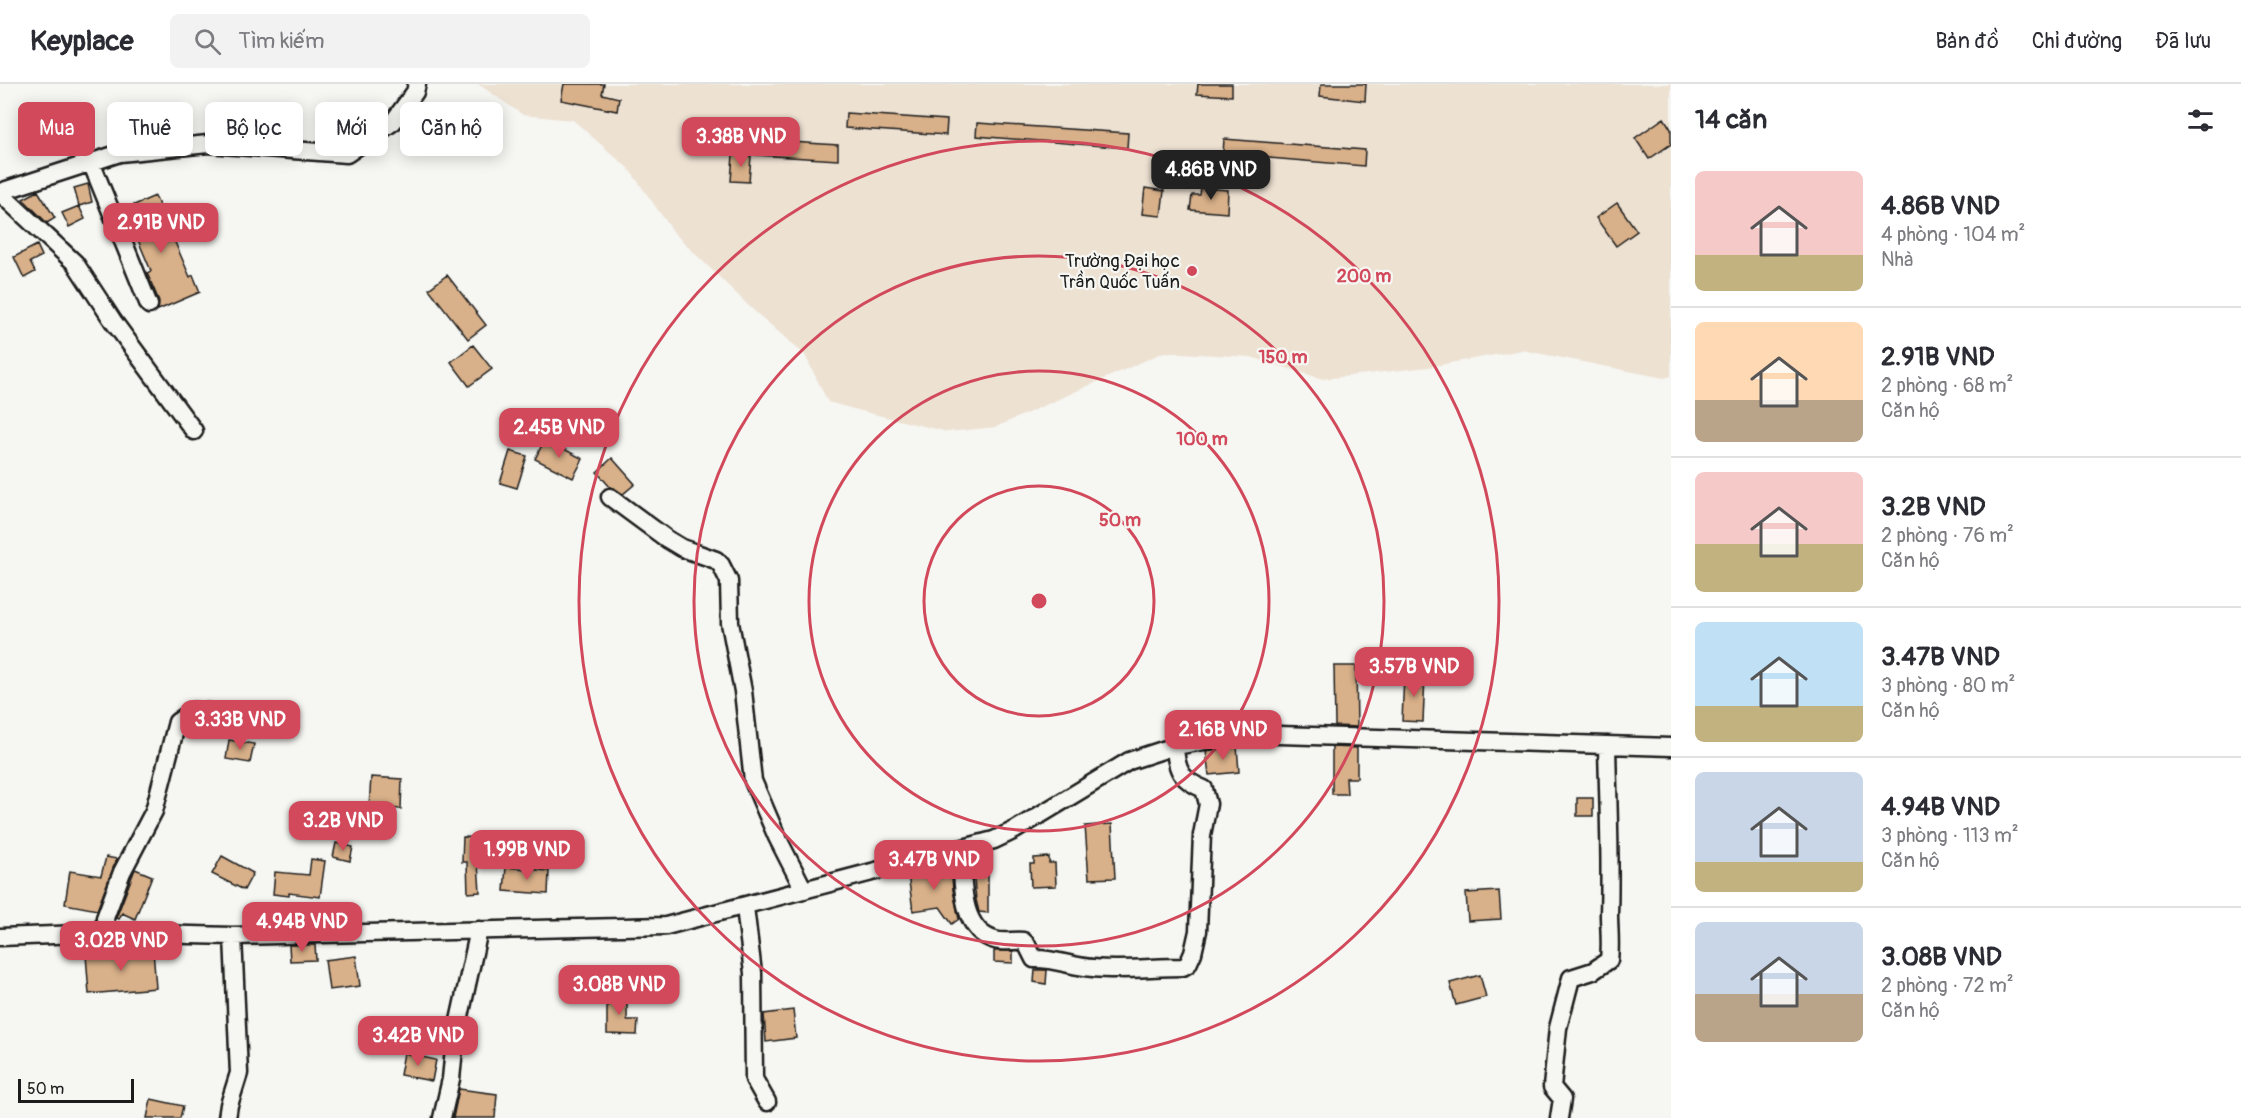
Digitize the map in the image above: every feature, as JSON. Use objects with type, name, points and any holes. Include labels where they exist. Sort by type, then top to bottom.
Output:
[{"type":"street","points":[[194,431],[113,321],[75,263],[0,192],[120,153],[208,144],[347,154],[393,122],[416,92],[417,84]]},
{"type":"street","points":[[91,162],[149,305]]},
{"type":"street","points":[[610,497],[682,548],[716,560],[729,581],[730,623],[743,691],[753,782],[804,890]]},
{"type":"street","points":[[107,933],[105,918],[122,872],[144,826],[154,811],[177,722],[193,711],[219,713]]},
{"type":"street","points":[[0,937],[107,933],[233,936],[666,926],[994,840],[1015,830],[1129,761],[1174,746],[1245,734],[1671,747]]},
{"type":"street","points":[[1559,1118],[1562,1099],[1552,1087],[1558,1029],[1571,978],[1593,971],[1609,960],[1611,946],[1607,745]]},
{"type":"street","points":[[961,849],[964,904],[985,936],[998,942],[1023,941],[1028,945],[1034,959],[1054,961],[1075,967],[1118,971],[1183,967],[1188,964],[1193,953],[1198,931],[1203,835],[1208,804],[1204,789],[1179,773],[1175,763],[1174,746]]},
{"type":"street","points":[[745,907],[753,973],[754,1080],[767,1102]]},
{"type":"street","points":[[442,1118],[451,1079],[455,1039],[479,930]]},
{"type":"street","points":[[227,1118],[239,1073],[233,936]]},
{"type":"shaded area","name":"Trường Đại học Trần Quốc Tuấn","points":[[478,84],[1671,84],[1671,376],[1664,378],[1522,350],[1428,367],[1323,379],[1251,357],[1164,352],[996,427],[948,432],[861,411],[828,402],[805,355],[752,309],[675,234],[629,169],[573,120],[523,115]]},
{"type":"building","points":[[564,84],[604,84],[602,94],[619,98],[617,111],[561,100]]},
{"type":"building","points":[[1198,84],[1232,84],[1232,96],[1197,94]]},
{"type":"building","points":[[1321,84],[1366,84],[1365,101],[1320,96]]},
{"type":"building","points":[[846,113],[947,120],[946,135],[845,128]]},
{"type":"building","points":[[1664,118],[1671,129],[1671,144],[1649,159],[1635,138]]},
{"type":"building","points":[[977,123],[1128,133],[1127,148],[976,136]]},
{"type":"building","points":[[1224,139],[1365,150],[1364,166],[1223,154]]},
{"type":"building","points":[[759,140],[838,145],[838,160],[757,155]]},
{"type":"building","points":[[733,155],[751,156],[749,182],[731,181]]},
{"type":"building","points":[[88,184],[92,202],[79,206],[74,188]]},
{"type":"building","points":[[1145,188],[1164,191],[1161,216],[1142,214]]},
{"type":"building","points":[[1201,188],[1228,190],[1227,213],[1190,210],[1192,195],[1200,195]]},
{"type":"building","points":[[38,191],[55,218],[47,223],[23,199]]},
{"type":"building","points":[[155,196],[190,277],[193,275],[200,292],[158,310],[159,301],[147,273],[151,271],[125,209]]},
{"type":"building","points":[[1617,203],[1637,231],[1616,246],[1596,218]]},
{"type":"building","points":[[79,206],[85,219],[69,227],[62,213]]},
{"type":"building","points":[[37,245],[42,256],[30,262],[35,272],[24,278],[14,257]]},
{"type":"building","points":[[447,275],[486,325],[468,339],[429,289]]},
{"type":"building","points":[[473,345],[492,369],[469,386],[451,362]]},
{"type":"building","points":[[545,439],[583,459],[573,478],[535,459]]},
{"type":"building","points":[[510,451],[527,456],[517,488],[500,483]]},
{"type":"building","points":[[612,458],[635,484],[623,494],[610,487],[597,472]]},
{"type":"building","points":[[1334,666],[1356,666],[1357,727],[1335,726]]},
{"type":"building","points":[[1404,674],[1425,675],[1423,722],[1402,721]]},
{"type":"building","points":[[229,740],[254,744],[250,763],[226,759]]},
{"type":"building","points":[[1237,746],[1239,772],[1209,775],[1206,751]]},
{"type":"building","points":[[1332,747],[1357,748],[1357,778],[1346,778],[1347,794],[1332,794]]},
{"type":"building","points":[[371,777],[402,779],[401,809],[369,807]]},
{"type":"building","points":[[1577,798],[1593,798],[1593,816],[1577,816]]},
{"type":"building","points":[[1112,824],[1115,878],[1089,879],[1085,826]]},
{"type":"building","points":[[463,837],[481,838],[480,863],[478,863],[480,892],[468,893],[467,862],[462,862]]},
{"type":"building","points":[[336,843],[353,847],[350,861],[333,857]]},
{"type":"building","points":[[988,853],[988,913],[979,912],[972,857]]},
{"type":"building","points":[[222,856],[253,873],[244,890],[212,874]]},
{"type":"building","points":[[106,857],[117,859],[97,910],[65,904],[70,871],[101,876]]},
{"type":"building","points":[[1049,857],[1049,863],[1055,863],[1056,886],[1031,887],[1030,864],[1034,864],[1034,858]]},
{"type":"building","points":[[311,859],[325,861],[320,897],[289,893],[289,896],[273,894],[275,872],[309,875]]},
{"type":"building","points":[[951,866],[959,919],[952,924],[940,907],[913,911],[908,874]]},
{"type":"building","points":[[506,867],[549,871],[548,894],[504,891]]},
{"type":"building","points":[[135,869],[152,876],[135,919],[122,913],[119,919],[116,918]]},
{"type":"building","points":[[1499,891],[1501,919],[1468,921],[1466,893]]},
{"type":"building","points":[[289,945],[315,945],[316,960],[290,961]]},
{"type":"building","points":[[153,950],[156,988],[89,994],[86,955]]},
{"type":"building","points":[[994,951],[1013,951],[1013,963],[994,962]]},
{"type":"building","points":[[356,956],[360,986],[329,990],[325,960]]},
{"type":"building","points":[[1035,970],[1047,970],[1046,984],[1034,982]]},
{"type":"building","points":[[1480,975],[1486,997],[1456,1005],[1450,983]]},
{"type":"building","points":[[607,993],[627,993],[627,1020],[638,1020],[637,1035],[607,1034]]},
{"type":"building","points":[[793,1010],[796,1038],[766,1042],[764,1014]]},
{"type":"building","points":[[404,1053],[436,1060],[432,1081],[400,1075]]},
{"type":"building","points":[[459,1089],[497,1094],[495,1118],[453,1118]]},
{"type":"building","points":[[151,1099],[183,1106],[180,1118],[147,1118]]},
{"type":"place","name":"Trường Đại học Trần Quốc Tuấn","points":[[1192,271]]}]
